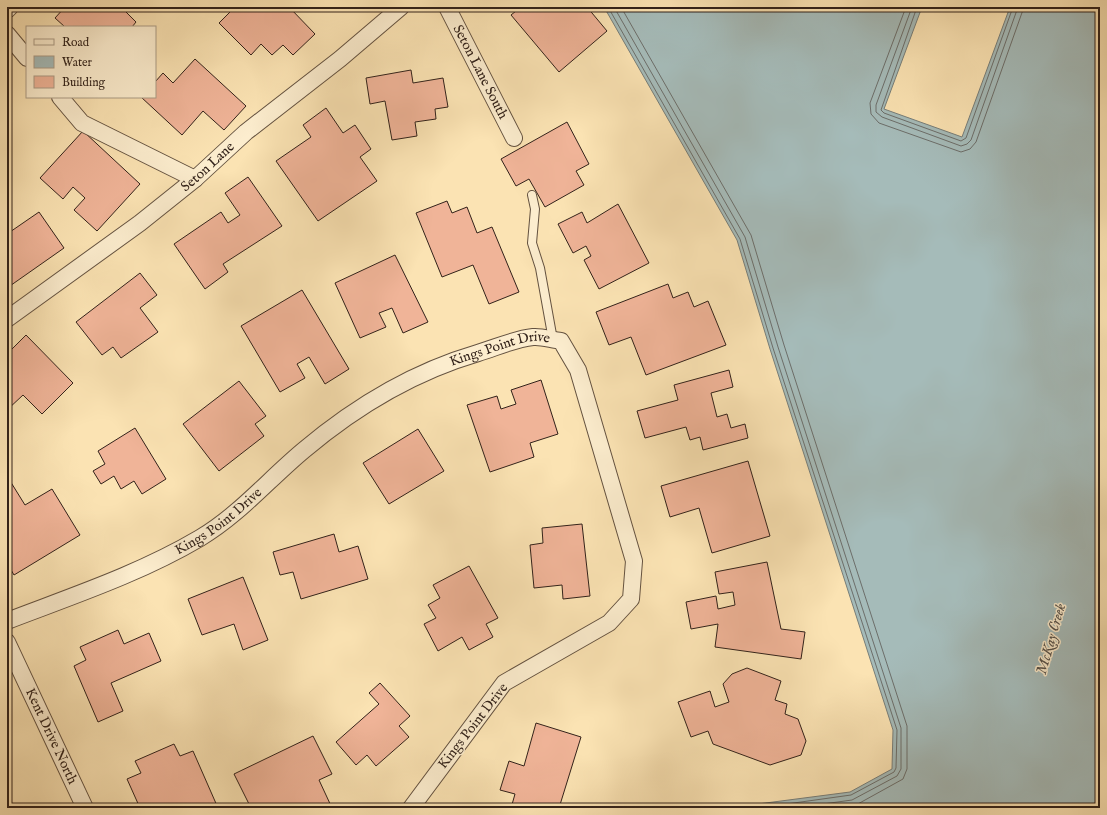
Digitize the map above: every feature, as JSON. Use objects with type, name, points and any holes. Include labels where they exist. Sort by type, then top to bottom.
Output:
[{"type":"street","points":[[7,10],[10,7]]},
{"type":"street","name":"Seton Lane","points":[[7,319],[140,224],[195,179],[246,132],[340,60],[402,7]]},
{"type":"street","name":"Seton Lane South","points":[[447,7],[514,138]]},
{"type":"street","points":[[7,34],[26,57]]},
{"type":"street","points":[[61,98],[82,123],[195,179]]},
{"type":"street","name":"Kings Point Drive","points":[[7,621],[138,570],[199,538],[230,519],[304,450],[360,407],[388,391],[425,373],[462,358],[534,336],[561,341],[578,370],[634,560],[632,599],[609,623],[504,683],[411,808]]},
{"type":"street","name":"Kent Drive North","points":[[7,642],[85,808]]},
{"type":"lane","points":[[532,195],[535,209],[532,243],[542,275],[553,340]]},
{"type":"water","name":"McKay Creek","points":[[604,7],[922,7],[884,109],[962,137],[1010,7],[1100,7],[1100,808],[744,808],[758,804],[850,792],[892,769],[893,730],[770,349],[737,240]]},
{"type":"building","points":[[65,7],[130,7],[125,11],[136,22],[133,26],[64,26],[55,18]]},
{"type":"building","points":[[225,7],[289,7],[315,34],[293,55],[283,45],[272,55],[261,44],[251,55],[219,23],[230,12]]},
{"type":"building","points":[[521,7],[587,7],[607,31],[559,72],[511,15]]},
{"type":"building","points":[[195,59],[246,106],[224,130],[203,111],[182,135],[142,98],[156,98],[156,81],[163,73],[173,83]]},
{"type":"building","points":[[411,70],[413,83],[443,78],[448,107],[435,109],[436,119],[415,122],[417,136],[392,140],[385,101],[370,104],[366,78]]},
{"type":"building","points":[[326,108],[343,133],[355,125],[371,149],[360,157],[377,181],[318,221],[276,161],[311,137],[303,125]]},
{"type":"building","points":[[567,122],[589,164],[576,171],[584,185],[545,207],[529,179],[516,186],[501,159]]},
{"type":"building","points":[[83,131],[140,184],[97,231],[74,210],[85,198],[73,187],[63,199],[40,178]]},
{"type":"building","points":[[248,177],[282,226],[223,264],[228,272],[205,289],[174,244],[221,212],[228,223],[240,215],[225,193]]},
{"type":"building","points":[[447,201],[452,213],[467,207],[477,233],[492,227],[519,292],[489,304],[473,265],[442,277],[416,213]]},
{"type":"building","points":[[618,204],[649,263],[599,289],[584,260],[591,256],[586,246],[573,253],[558,224],[582,212],[587,223]]},
{"type":"building","points":[[39,212],[64,248],[7,288],[7,234]]},
{"type":"building","points":[[395,255],[428,322],[403,333],[392,308],[379,313],[386,327],[360,338],[335,283]]},
{"type":"building","points":[[140,273],[157,295],[140,308],[158,332],[121,358],[113,347],[102,355],[76,322]]},
{"type":"building","points":[[668,284],[673,298],[688,292],[694,307],[708,301],[726,345],[646,375],[631,337],[609,345],[596,312]]},
{"type":"building","points":[[302,290],[349,369],[325,384],[309,357],[297,364],[305,378],[280,392],[241,326]]},
{"type":"building","points":[[26,335],[73,383],[42,414],[23,395],[7,410],[7,364],[10,361],[7,358],[7,354]]},
{"type":"building","points":[[729,370],[733,387],[711,393],[717,417],[727,414],[731,428],[745,424],[748,438],[703,450],[700,437],[690,440],[686,427],[645,438],[637,411],[678,400],[674,385]]},
{"type":"building","points":[[541,380],[558,434],[530,443],[534,457],[490,472],[467,405],[497,396],[501,409],[516,404],[511,390]]},
{"type":"building","points":[[239,381],[266,416],[255,424],[264,436],[219,471],[183,424]]},
{"type":"building","points":[[135,428],[166,479],[142,494],[134,481],[121,489],[114,476],[101,484],[93,471],[105,464],[98,451]]},
{"type":"building","points":[[418,429],[444,471],[389,504],[363,463]]},
{"type":"building","points":[[748,461],[770,536],[712,553],[699,508],[670,517],[661,486]]},
{"type":"building","points":[[7,476],[25,505],[52,489],[80,535],[14,575],[7,563]]},
{"type":"building","points":[[582,524],[590,596],[563,599],[562,585],[534,588],[530,545],[543,543],[542,528]]},
{"type":"building","points":[[334,534],[339,552],[358,546],[368,579],[301,599],[293,572],[280,575],[273,552]]},
{"type":"building","points":[[767,562],[781,629],[805,632],[801,659],[715,647],[718,624],[691,629],[686,602],[716,596],[718,609],[735,605],[733,592],[719,594],[715,572]]},
{"type":"building","points":[[469,566],[498,618],[486,624],[493,637],[469,650],[462,637],[438,651],[424,624],[436,618],[428,605],[440,598],[433,585]]},
{"type":"building","points":[[243,577],[268,640],[243,650],[234,624],[202,635],[188,599]]},
{"type":"building","points":[[118,630],[124,644],[149,633],[161,661],[111,683],[123,711],[98,722],[74,666],[86,660],[80,647]]},
{"type":"building","points":[[747,668],[781,681],[775,700],[787,704],[785,714],[798,719],[806,741],[801,755],[770,765],[713,744],[708,731],[691,737],[678,702],[710,691],[715,707],[729,702],[723,684],[732,674]]},
{"type":"building","points":[[380,683],[410,716],[399,726],[409,737],[376,766],[367,755],[356,765],[336,742],[379,704],[369,693]]},
{"type":"building","points":[[536,723],[581,737],[559,808],[511,808],[515,794],[500,790],[509,761],[524,766]]},
{"type":"building","points":[[313,736],[332,774],[319,780],[332,808],[251,808],[234,774]]},
{"type":"building","points":[[174,744],[180,756],[193,751],[218,808],[140,808],[127,779],[141,773],[135,761]]}]
